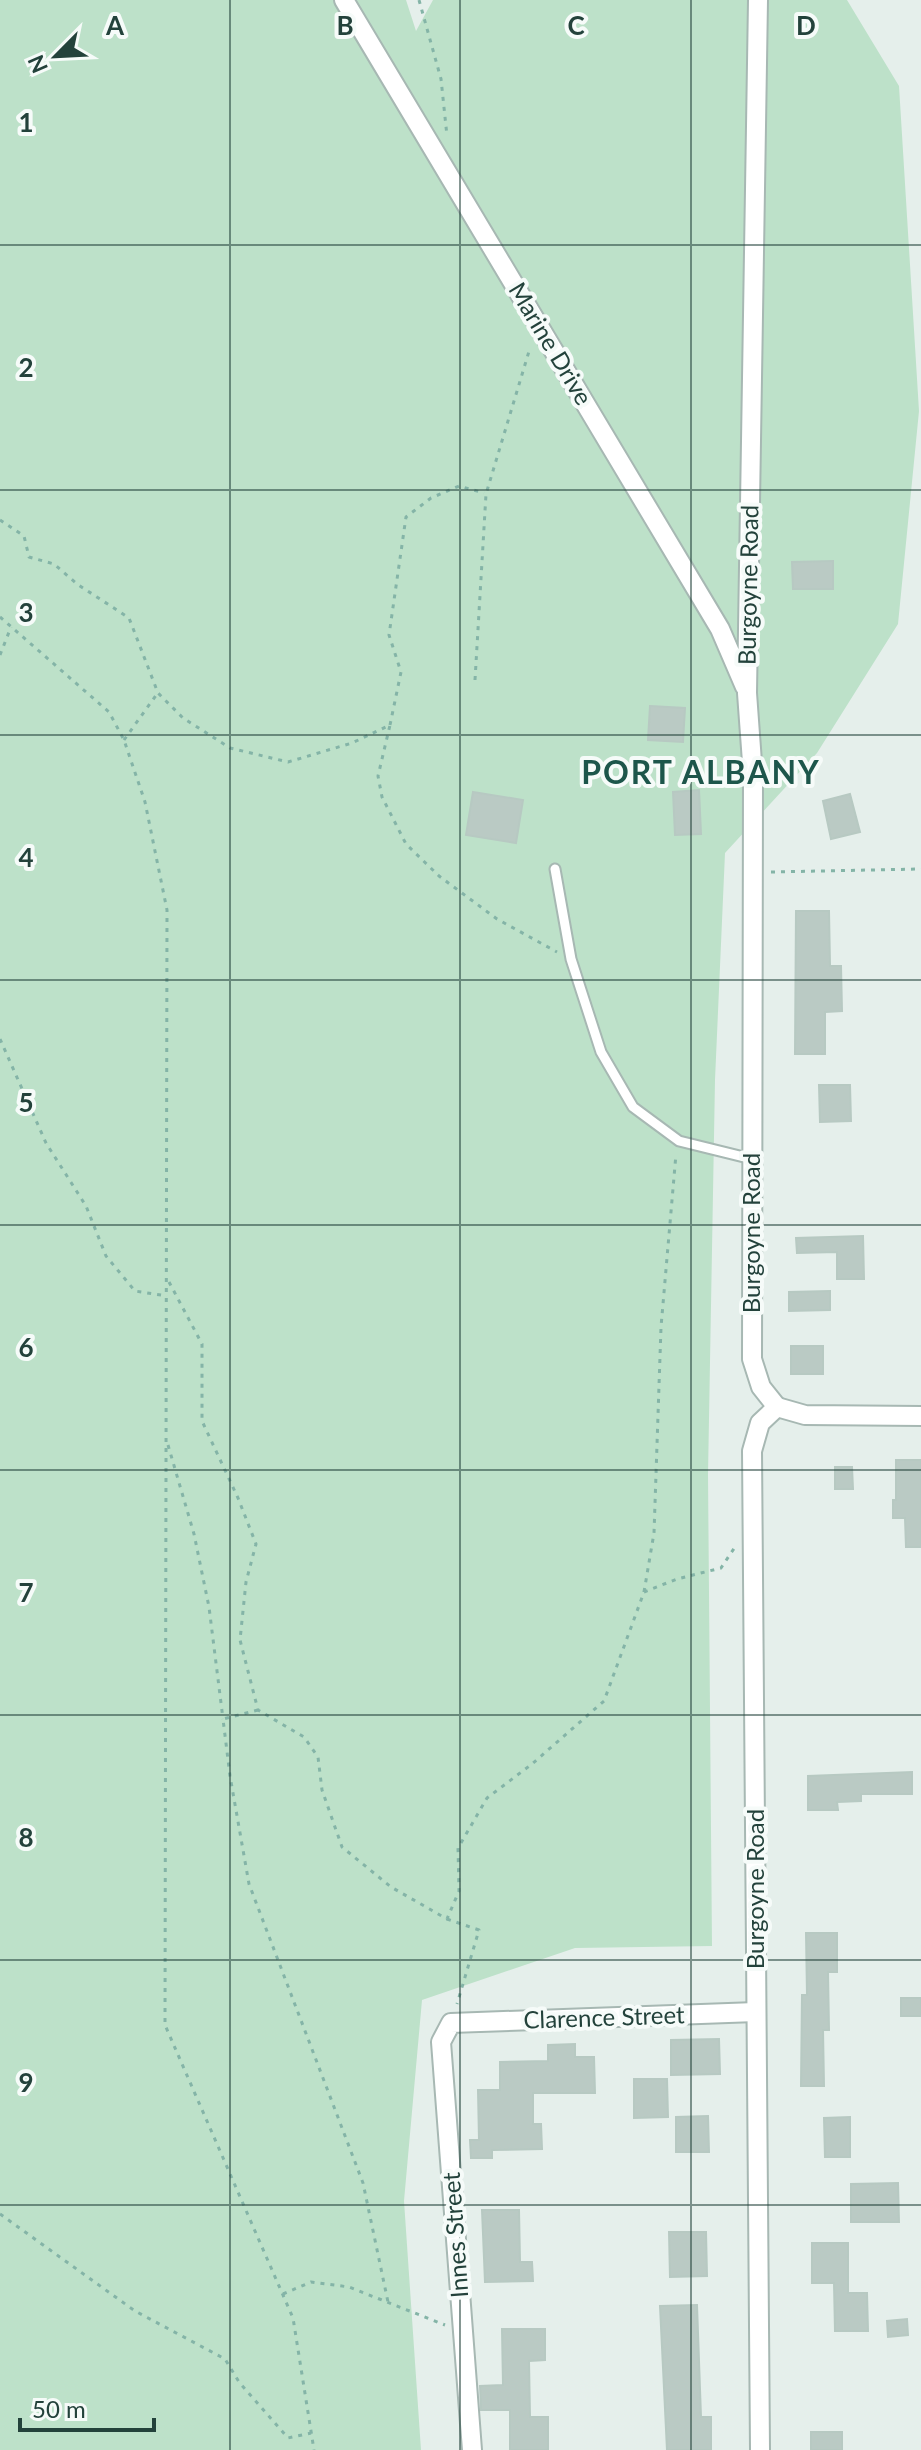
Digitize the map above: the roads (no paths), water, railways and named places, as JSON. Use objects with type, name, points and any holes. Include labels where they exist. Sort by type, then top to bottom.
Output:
[{"type":"street","name":"Marine Drive","points":[[344,0],[720,629],[747,693]]},
{"type":"street","name":"Burgoyne Road","points":[[758,0],[747,693],[753,776],[752,1359],[761,1387],[777,1407],[760,1423],[752,1451],[760,2450]]},
{"type":"street","points":[[777,1407],[805,1415],[921,1416]]},
{"type":"street","name":"Clarence Street","points":[[451,2023],[756,2012]]},
{"type":"street","name":"Innes Street","points":[[451,2023],[441,2042],[472,2450]]},
{"type":"lane","points":[[555,869],[571,959],[601,1052],[633,1107],[679,1141],[752,1159]]},
{"type":"district","name":"PORT ALBANY","points":[[701,773]]}]
